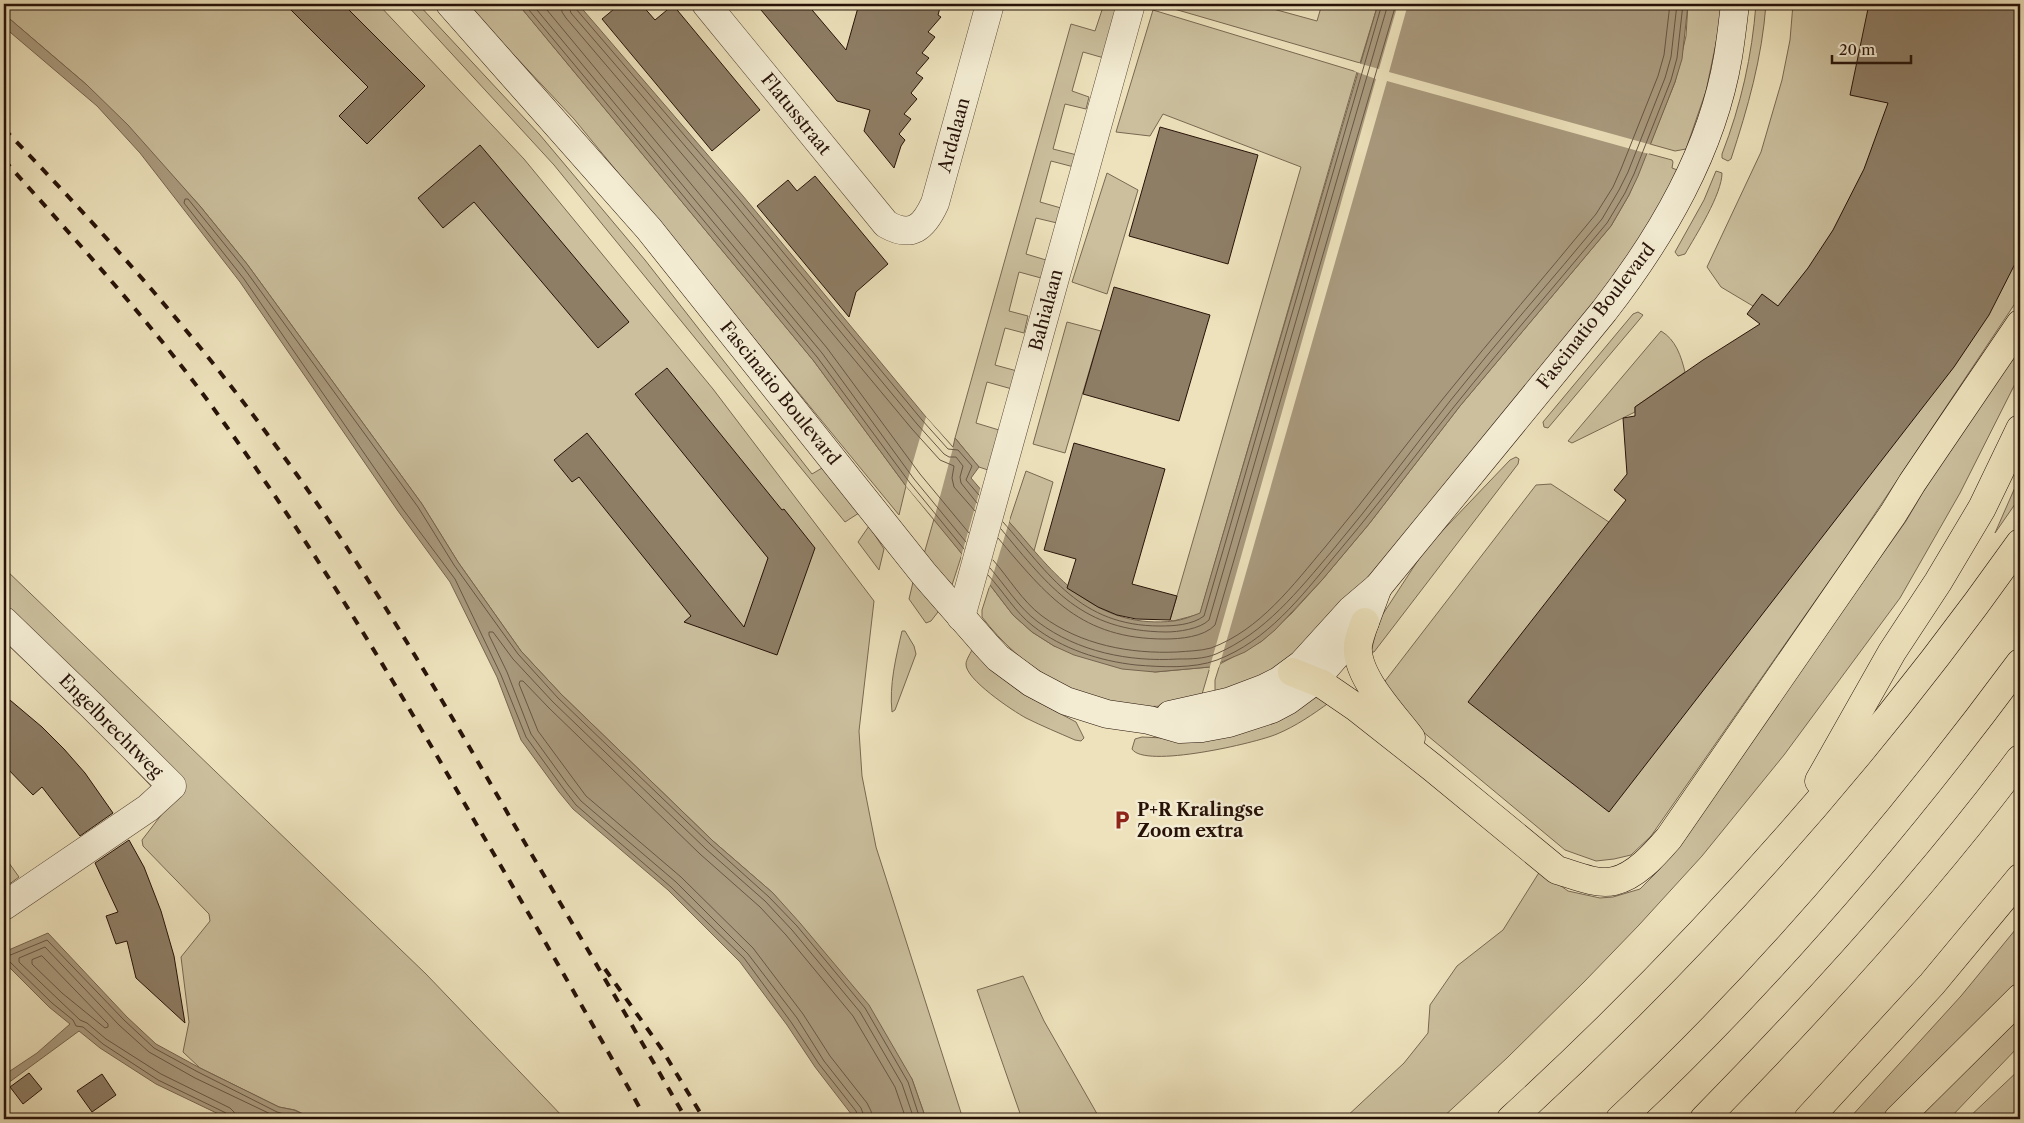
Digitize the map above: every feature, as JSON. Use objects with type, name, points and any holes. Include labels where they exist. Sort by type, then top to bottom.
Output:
[{"type":"highway","points":[[1303,677],[1322,684],[1351,704],[1433,768],[1557,870],[1582,878],[1614,881],[1631,873],[1650,859],[1669,838],[1893,514],[2020,324]]},
{"type":"highway","points":[[1789,834],[1892,652],[1938,582],[1982,508],[2020,429]]},
{"type":"highway","points":[[1511,1119],[1571,1064],[1637,999],[1789,834],[1918,680],[2020,543]]},
{"type":"highway","points":[[1364,622],[1358,644],[1358,652],[1365,675],[1433,768]]},
{"type":"highway","points":[[1620,1119],[1654,1088],[1802,934],[1942,765],[2020,663]]},
{"type":"highway","points":[[1704,1119],[1773,1049],[1852,961],[1936,865],[2020,759]]},
{"type":"highway","points":[[1808,1119],[1932,984],[2020,878]]},
{"type":"highway","points":[[1898,1119],[2020,998]]},
{"type":"street","name":"Fascinatio Boulevard","points":[[450,4],[649,229],[912,559],[998,658],[1032,683],[1066,701],[1107,714],[1149,720],[1180,729],[1229,723],[1272,709],[1287,701],[1303,677],[1313,653],[1351,610],[1378,587],[1636,270],[1677,203],[1713,115],[1728,58],[1735,4]]},
{"type":"street","name":"Flatusstraat","points":[[706,4],[886,224]]},
{"type":"street","name":"Ardalaan","points":[[886,224],[894,229],[912,230],[920,227],[932,211],[990,4]]},
{"type":"street","name":"Bahialaan","points":[[961,617],[1131,4]]},
{"type":"street","name":"Fascinatio Boulevard","points":[[1303,677],[1364,622],[1378,587]]},
{"type":"street","name":"Engelbrechtweg","points":[[4,621],[172,786],[148,808],[4,906]]},
{"type":"shaded area","points":[[4,4],[378,4],[524,159],[713,389],[874,601],[859,731],[862,776],[876,847],[963,1119],[926,1119],[912,1079],[773,893],[713,841],[561,694],[521,651],[458,562],[422,504],[247,264],[200,206],[87,85],[4,14]]},
{"type":"shaded area","points":[[406,4],[418,4],[540,135],[645,260],[812,474],[822,468],[859,513],[845,522],[554,165]]},
{"type":"shaded area","points":[[466,4],[518,4],[813,360],[906,486],[899,515],[574,119]]},
{"type":"shaded area","points":[[1104,4],[1119,4],[1104,58],[1083,52],[1072,91],[1089,97],[1086,109],[1065,104],[1053,149],[1077,155],[1074,167],[1051,161],[1040,202],[1061,208],[1057,223],[1036,218],[1026,254],[1046,260],[1041,278],[1019,272],[1009,311],[1028,316],[1024,333],[1005,328],[995,365],[1017,371],[1012,389],[987,382],[976,423],[999,430],[988,470],[979,467],[955,438],[1071,24],[1095,31]]},
{"type":"shaded area","points":[[1157,4],[1255,4],[1317,21],[1322,4],[1378,4],[1360,63]]},
{"type":"shaded area","points":[[1688,4],[1722,4],[1706,91],[1686,149],[1675,151],[1650,144],[1675,82],[1686,36]]},
{"type":"shaded area","points":[[1756,4],[1766,4],[1758,63],[1731,159],[1728,161],[1722,158],[1722,154],[1745,80]]},
{"type":"shaded area","points":[[1793,4],[2020,4],[2020,296],[1846,557],[1651,836],[1631,855],[1596,861],[1565,850],[1422,731],[1382,685],[1536,485],[1551,484],[1618,528],[1773,318],[1721,287],[1707,267],[1761,152],[1782,80],[1790,40]]},
{"type":"shaded area","points":[[1153,10],[1357,72],[1200,614],[1173,621],[1170,620],[1301,167],[1163,114],[1150,136],[1116,132]]},
{"type":"shaded area","points":[[1646,153],[1672,160],[1672,168],[1680,171],[1668,196],[1604,292],[1327,631],[1296,660],[1215,697],[1215,680],[1220,664],[1262,641],[1292,613],[1322,580],[1369,524],[1460,406],[1611,226],[1629,195]]},
{"type":"shaded area","points":[[1716,171],[1722,173],[1718,192],[1702,226],[1685,254],[1678,256],[1675,252],[1704,200]]},
{"type":"shaded area","points":[[1107,173],[1138,190],[1107,294],[1072,282]]},
{"type":"shaded area","points":[[1638,312],[1643,315],[1639,320],[1548,428],[1544,427],[1543,422],[1633,314]]},
{"type":"shaded area","points":[[1067,322],[1101,331],[1065,453],[1033,444]]},
{"type":"shaded area","points":[[1661,331],[1671,339],[1680,354],[1685,372],[1635,407],[1635,412],[1572,443],[1568,441]]},
{"type":"shaded area","points":[[2020,344],[2020,374],[1960,493],[1900,598],[1784,755],[1702,856],[1584,982],[1507,1058],[1441,1119],[1344,1119],[1404,1063],[1428,1033],[1430,1005],[1457,966],[1503,930],[1540,871],[1568,891],[1600,898],[1613,897],[1640,889],[1659,870],[1906,521],[1959,431]]},
{"type":"shaded area","points":[[1516,457],[1519,459],[1518,464],[1374,652],[1371,652],[1379,620],[1426,548],[1510,460]]},
{"type":"shaded area","points":[[1026,471],[1053,482],[1034,551],[1009,522]]},
{"type":"shaded area","points":[[2020,476],[2020,497],[1995,533]]},
{"type":"shaded area","points":[[934,519],[962,554],[952,585],[924,554]]},
{"type":"shaded area","points":[[869,526],[884,549],[879,570],[858,542]]},
{"type":"shaded area","points":[[4,568],[426,974],[565,1119],[314,1119],[295,1110],[279,1107],[200,1068],[183,1052],[189,1022],[181,957],[210,921],[209,914],[143,846],[142,840],[169,805],[105,738],[4,641]]},
{"type":"shaded area","points":[[914,578],[937,608],[938,612],[931,621],[926,623],[909,599]]},
{"type":"shaded area","points":[[990,585],[1013,615],[1032,632],[1054,646],[1155,672],[1210,667],[1200,701],[1156,706],[1118,703],[1073,689],[1052,679],[1033,667],[1015,652],[982,617],[982,610]]},
{"type":"shaded area","points":[[902,631],[905,631],[914,646],[916,654],[895,710],[892,712],[892,681]]},
{"type":"shaded area","points":[[972,650],[993,671],[1023,694],[1076,722],[1084,738],[1081,741],[1075,740],[1032,721],[1011,709],[991,694],[973,678],[968,670],[966,662]]},
{"type":"shaded area","points":[[1314,694],[1330,702],[1297,724],[1265,738],[1225,748],[1178,755],[1157,756],[1141,754],[1132,749],[1135,739],[1142,737],[1186,739]]},
{"type":"shaded area","points":[[4,856],[19,877],[4,888]]},
{"type":"shaded area","points":[[2020,924],[2020,979],[1879,1119],[1849,1119],[1961,996]]},
{"type":"shaded area","points":[[1023,976],[1044,1021],[1100,1119],[1022,1119],[977,990]]},
{"type":"shaded area","points":[[2020,1017],[2020,1045],[1949,1119],[1917,1119]]},
{"type":"shaded area","points":[[2020,1069],[2020,1119],[1967,1119]]},
{"type":"water","points":[[518,4],[578,4],[743,196],[953,447],[955,438],[979,467],[971,478],[1035,552],[1085,599],[1104,610],[1125,618],[1148,622],[1174,621],[1200,613],[1378,4],[1688,4],[1682,59],[1675,82],[1638,176],[1611,226],[1460,406],[1369,524],[1322,580],[1275,630],[1245,652],[1210,667],[1155,672],[1122,669],[1074,655],[1054,646],[1032,632],[1013,615],[906,486],[813,360]]},
{"type":"water","points":[[4,14],[87,85],[128,125],[200,206],[247,264],[422,504],[458,562],[521,651],[561,694],[713,841],[773,893],[869,1005],[912,1079],[926,1119],[855,1119],[815,1067],[787,1025],[740,962],[668,890],[573,809],[521,740],[497,677],[450,582],[398,511],[240,282],[140,153],[97,106],[4,27]]},
{"type":"water","points":[[48,933],[127,1017],[156,1044],[279,1107],[294,1110],[314,1119],[229,1119],[156,1084],[100,1048],[79,1031],[4,1086],[4,1075],[37,1053],[70,1024],[49,1007],[4,962],[4,952]]},
{"type":"pier","points":[[1398,4],[1408,4],[1389,72],[1652,145],[1649,154],[1387,81],[1219,667],[1209,670],[1376,79],[1354,71],[1358,63],[1379,69]]},
{"type":"pier","points":[[926,417],[953,448],[934,519],[906,486]]},
{"type":"pier","points":[[981,486],[1010,519],[989,588],[961,557]]},
{"type":"building","points":[[285,4],[343,4],[425,86],[367,144],[339,116],[368,87]]},
{"type":"building","points":[[620,4],[641,4],[655,20],[673,5],[760,110],[712,151],[602,19]]},
{"type":"building","points":[[756,4],[807,4],[846,50],[859,4],[941,4],[938,15],[941,17],[928,32],[935,37],[922,53],[929,58],[916,73],[923,78],[911,93],[917,99],[904,114],[911,119],[899,134],[905,140],[901,146],[894,168],[864,131],[870,110],[837,101]]},
{"type":"building","points":[[1869,4],[2020,4],[2020,254],[1989,315],[1954,367],[1609,812],[1468,702],[1626,500],[1614,490],[1627,474],[1623,418],[1635,416],[1635,407],[1703,360],[1760,324],[1747,314],[1762,294],[1778,306],[1808,268],[1833,230],[1864,169],[1888,103],[1850,95]]},
{"type":"building","points":[[1160,127],[1258,155],[1228,264],[1129,236]]},
{"type":"building","points":[[480,145],[629,322],[598,348],[474,202],[443,228],[418,198]]},
{"type":"building","points":[[815,176],[888,264],[856,292],[849,317],[757,206],[788,180],[797,191]]},
{"type":"building","points":[[1114,287],[1210,315],[1179,421],[1083,394]]},
{"type":"building","points":[[667,368],[815,548],[777,655],[684,622],[691,616],[579,477],[572,482],[554,460],[587,433],[744,627],[768,558],[635,394]]},
{"type":"building","points":[[1074,443],[1165,469],[1132,584],[1177,596],[1170,620],[1136,619],[1117,615],[1098,607],[1067,588],[1076,559],[1044,550]]},
{"type":"building","points":[[4,695],[42,727],[64,749],[85,773],[113,813],[80,836],[42,787],[33,795],[4,765]]},
{"type":"building","points":[[129,840],[144,867],[161,911],[174,956],[185,1023],[136,978],[127,941],[116,944],[106,916],[118,912],[95,863]]},
{"type":"building","points":[[29,1073],[42,1089],[23,1104],[10,1087]]},
{"type":"building","points":[[102,1074],[116,1095],[92,1112],[77,1091]]},
{"type":"railway","points":[[4,129],[111,243],[179,322],[245,404],[309,491],[371,585],[430,680],[686,1119]]},
{"type":"railway","points":[[4,160],[118,288],[199,388],[292,521],[418,724],[646,1119]]},
{"type":"railway","points":[[605,969],[661,1048],[704,1119]]},
{"type":"place","name":"P+R Kralingse Zoom extra","points":[[1122,820]]}]
